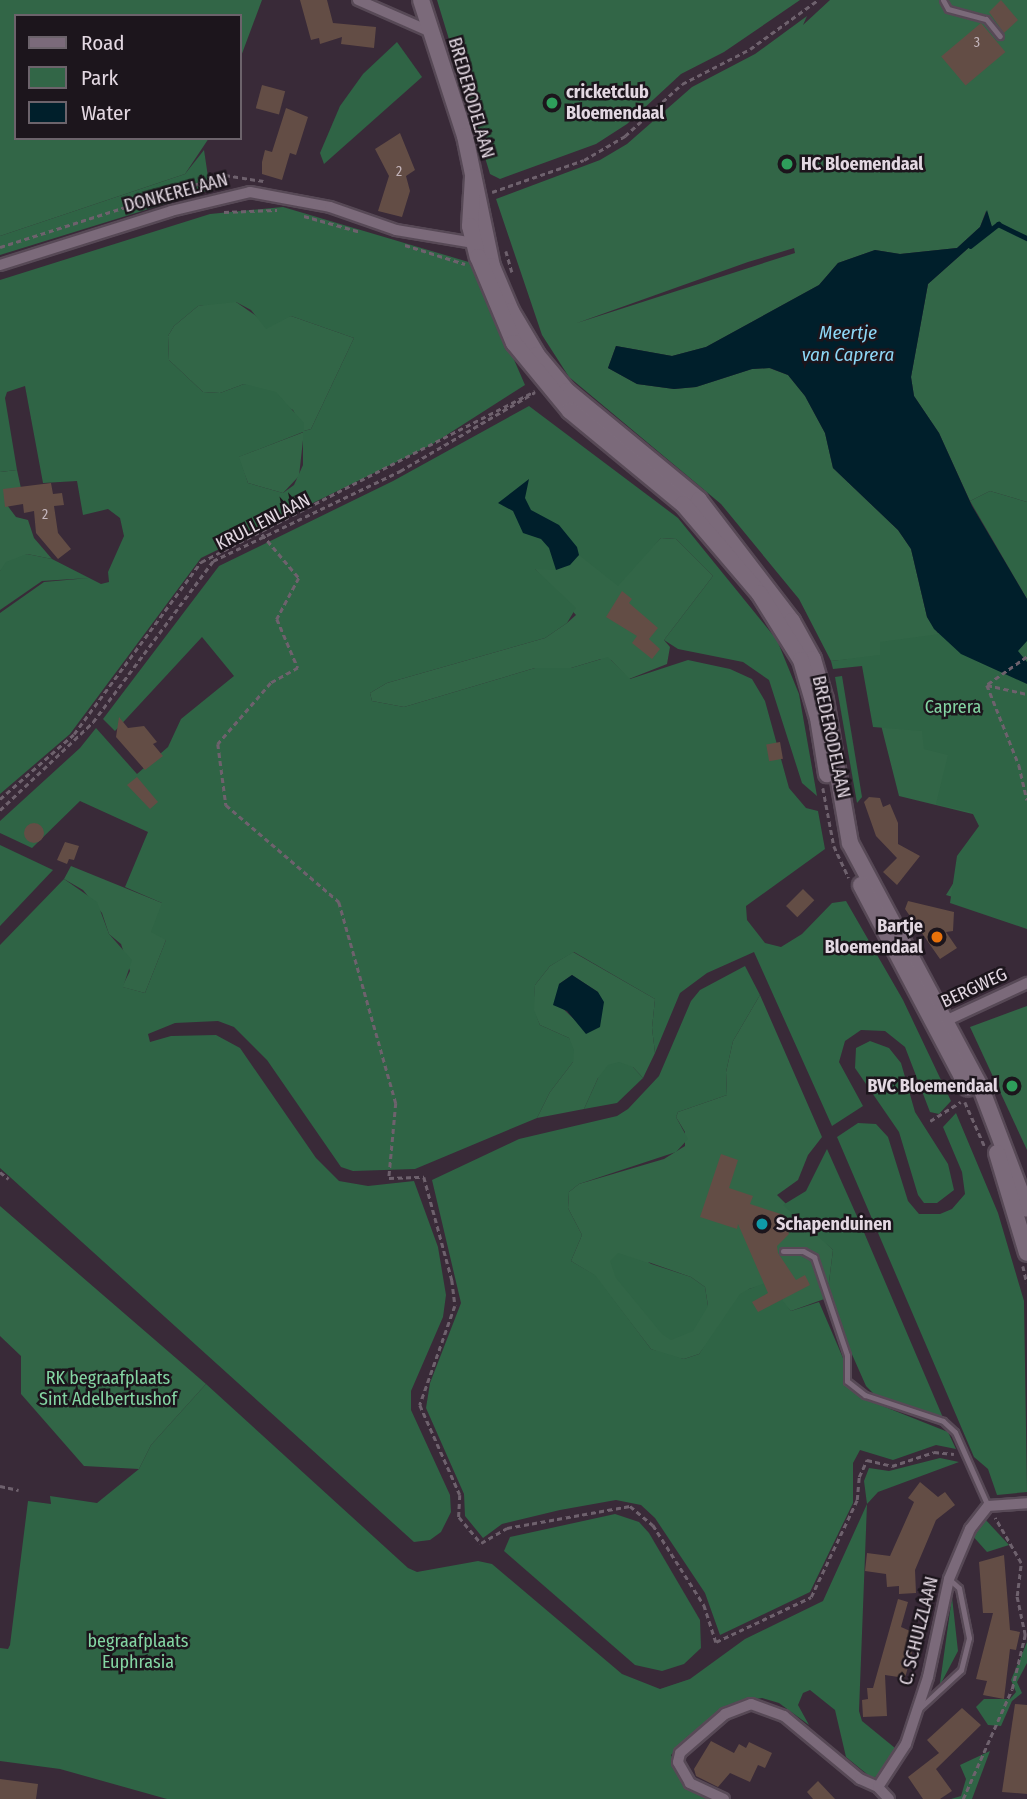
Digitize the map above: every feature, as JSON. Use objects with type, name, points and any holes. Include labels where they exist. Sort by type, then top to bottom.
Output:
[{"type":"street","name":"BREDERODELAAN","points":[[358,0],[431,32]]},
{"type":"street","name":"BREDERODELAAN","points":[[421,0],[473,175],[469,202],[499,313],[546,382],[661,484],[716,539],[783,629],[812,674],[837,805],[855,864],[942,1023],[1010,1191],[1024,1255]]},
{"type":"street","name":"DONKERELAAN","points":[[0,265],[171,211],[250,192],[330,207],[396,230],[481,244]]},
{"type":"street","name":"BERGWEG","points":[[942,1023],[1027,983]]},
{"type":"street","name":"BREDERODELAAN","points":[[974,1098],[1027,1209]]},
{"type":"street","points":[[988,1506],[1027,1503]]},
{"type":"street","name":"C. SCHULZLAAN","points":[[878,1787],[902,1753],[916,1711],[949,1579],[970,1529],[988,1506]]},
{"type":"street","points":[[724,1799],[690,1783],[678,1762],[680,1753],[725,1714],[751,1704],[784,1716],[860,1779],[878,1787],[888,1799]]},
{"type":"lane","points":[[943,0],[948,9],[986,19],[1000,36]]},
{"type":"lane","points":[[783,1251],[803,1251],[814,1257],[847,1355],[847,1381],[865,1395],[943,1422],[955,1432],[988,1506]]},
{"type":"lane","points":[[916,1711],[961,1670],[969,1639],[967,1615],[960,1588],[949,1579]]},
{"type":"path","points":[[492,205],[489,193],[584,160],[625,136],[682,84],[750,49],[818,0]]},
{"type":"path","points":[[222,212],[281,210]]},
{"type":"path","points":[[293,213],[366,233]]},
{"type":"path","points":[[403,245],[474,267]]},
{"type":"path","points":[[505,248],[514,278]]},
{"type":"path","points":[[0,799],[74,734],[201,562],[546,382]]},
{"type":"path","name":"KRULLENLAAN","points":[[0,810],[93,722],[213,561],[262,534],[400,471],[546,382]]},
{"type":"path","points":[[262,534],[299,578],[277,619],[298,668],[271,683],[218,744],[226,804],[339,902],[396,1103],[389,1178],[424,1177],[452,1280],[456,1306],[422,1388],[420,1405],[460,1495],[459,1517],[481,1543],[507,1528],[630,1506],[653,1524],[697,1594],[716,1642],[811,1597],[857,1500],[859,1477],[867,1461],[892,1466],[934,1451],[966,1455]]},
{"type":"path","points":[[987,685],[1027,657]]},
{"type":"path","points":[[987,685],[1027,694]]},
{"type":"path","points":[[987,685],[1019,765],[1027,800]]},
{"type":"path","name":"BREDERODELAAN","points":[[822,780],[834,846],[855,888]]},
{"type":"path","points":[[930,1121],[974,1098],[986,1148]]},
{"type":"path","points":[[0,1172],[9,1179]]},
{"type":"path","points":[[1024,1255],[1027,1283]]},
{"type":"path","points":[[0,1486],[19,1490]]},
{"type":"path","points":[[963,1799],[1012,1689],[1025,1634],[1017,1596],[1021,1563],[988,1506]]},
{"type":"green space","points":[[0,0],[262,0],[242,54],[242,14],[14,14],[14,140],[208,140],[185,174],[0,236]]},
{"type":"green space","name":"cricketclub Bloemendaal","points":[[437,0],[800,0],[724,52],[681,74],[627,124],[596,144],[500,179],[490,174]]},
{"type":"green space","points":[[830,0],[1027,0],[1027,502],[990,491],[970,501],[939,433],[914,396],[911,377],[928,284],[992,227],[986,211],[980,227],[957,248],[900,254],[875,250],[838,263],[819,285],[706,347],[672,356],[616,346],[608,368],[637,384],[674,389],[696,387],[752,369],[769,368],[788,375],[805,396],[825,433],[833,468],[898,530],[911,549],[927,617],[938,633],[1027,607],[1027,919],[946,895],[993,819],[899,796],[864,658],[831,661],[799,599],[721,504],[569,377],[542,335],[496,199],[600,160],[627,144],[692,87],[755,54],[807,16],[803,25]],"holes":[[[794,248],[795,253],[577,323],[748,262]]]},
{"type":"green space","points":[[397,42],[422,77],[324,164],[320,153],[340,106],[363,74]]},
{"type":"green space","points":[[204,150],[210,190],[0,255],[0,236],[185,174]]},
{"type":"green space","points":[[283,207],[472,263],[525,385],[431,445],[201,558],[70,734],[0,794],[0,613],[44,582],[89,578],[42,581],[0,610],[0,571],[6,562],[27,554],[52,559],[101,584],[109,582],[108,572],[124,536],[120,518],[108,509],[83,515],[77,481],[43,483],[25,386],[7,392],[5,398],[17,470],[0,472],[0,280],[210,214]],"holes":[[[236,302],[251,310],[266,329],[291,316],[354,338],[311,429],[304,431],[304,423],[276,392],[244,384],[220,393],[203,392],[169,360],[168,336],[174,326],[198,306]],[[303,432],[303,465],[294,485],[283,493],[248,483],[239,457]]]},
{"type":"green space","points":[[236,302],[262,320],[291,316],[354,338],[311,429],[304,432],[293,410],[244,384],[220,393],[203,392],[169,360],[168,336],[174,326],[198,306]]},
{"type":"green space","points":[[529,406],[678,518],[777,640],[799,694],[817,796],[802,783],[769,680],[743,662],[678,649],[664,640],[713,576],[676,539],[661,538],[618,586],[579,555],[556,570],[535,569],[576,608],[567,623],[545,638],[387,683],[370,693],[372,701],[404,707],[535,668],[571,668],[608,657],[630,679],[688,660],[730,669],[752,679],[765,701],[789,788],[806,808],[818,811],[825,849],[746,906],[747,920],[765,943],[781,947],[802,934],[832,903],[846,901],[903,1000],[951,1101],[939,1114],[930,1112],[905,1047],[885,1031],[861,1030],[845,1041],[839,1062],[863,1106],[832,1126],[754,952],[707,973],[680,993],[655,1053],[652,1028],[655,999],[574,952],[550,966],[535,985],[534,1010],[540,1025],[569,1038],[574,1050],[573,1062],[550,1092],[537,1118],[415,1169],[353,1171],[341,1167],[267,1060],[234,1027],[218,1021],[175,1023],[148,1034],[150,1042],[171,1036],[216,1035],[240,1048],[316,1158],[339,1181],[368,1186],[414,1181],[438,1247],[446,1295],[443,1317],[411,1391],[411,1410],[450,1495],[451,1512],[441,1532],[430,1540],[414,1542],[0,1168],[0,945],[64,879],[97,902],[109,934],[132,960],[123,987],[145,993],[166,940],[151,932],[162,903],[125,887],[148,832],[80,801],[32,848],[0,833],[0,821],[80,748],[96,728],[137,774],[168,747],[181,719],[234,676],[202,637],[115,731],[103,719],[219,566],[393,481]]},
{"type":"green space","points":[[304,432],[299,476],[283,493],[248,483],[238,457]]},
{"type":"green space","points":[[17,470],[22,493],[7,505],[16,517],[28,520],[34,538],[52,559],[27,554],[0,571],[0,472]]},
{"type":"green space","points":[[990,491],[1027,502],[1027,599],[970,501]]},
{"type":"green space","points":[[661,538],[676,539],[713,576],[664,640],[670,647],[667,664],[629,679],[611,660],[601,659],[571,668],[535,668],[404,707],[372,701],[370,693],[387,683],[545,638],[567,623],[576,615],[534,568],[579,555],[644,555]]},
{"type":"green space","name":"Caprera","points":[[940,634],[981,665],[1027,684],[1027,929],[950,903],[957,856],[979,826],[972,812],[936,804],[948,755],[924,749],[922,731],[873,727],[862,666],[833,669],[831,661],[880,655],[880,642]]},
{"type":"green space","points":[[842,676],[862,797],[857,803],[835,677]]},
{"type":"green space","points":[[0,845],[53,870],[0,926]]},
{"type":"green space","points":[[71,866],[162,903],[166,940],[145,993],[122,987],[130,971],[121,944],[109,934],[102,913],[83,890],[64,879]]},
{"type":"green space","points":[[573,952],[655,999],[652,1028],[655,1053],[643,1078],[633,1067],[598,1078],[584,1109],[537,1118],[550,1092],[573,1062],[569,1038],[540,1025],[533,1010],[535,985],[550,966]],"holes":[[[572,975],[598,992],[575,1020],[561,1007],[559,984]]]},
{"type":"green space","points":[[745,966],[760,995],[733,1041],[726,1072],[727,1095],[678,1112],[676,1117],[688,1139],[676,1152],[579,1184],[569,1192],[568,1208],[582,1235],[571,1261],[595,1275],[651,1349],[684,1359],[699,1354],[740,1294],[749,1289],[768,1282],[790,1293],[782,1300],[791,1311],[819,1302],[852,1379],[865,1399],[948,1432],[956,1449],[936,1445],[893,1460],[860,1450],[853,1463],[853,1503],[810,1592],[720,1635],[705,1593],[655,1518],[641,1505],[616,1500],[560,1510],[502,1524],[483,1538],[465,1516],[464,1494],[426,1408],[430,1383],[461,1303],[432,1180],[519,1139],[617,1116],[628,1109],[659,1076],[691,1001],[700,990]]},
{"type":"green space","points":[[760,995],[822,1137],[808,1155],[798,1180],[777,1195],[833,1250],[827,1298],[791,1311],[763,1285],[749,1289],[699,1354],[684,1359],[651,1349],[594,1275],[571,1261],[582,1235],[568,1208],[569,1192],[579,1184],[664,1159],[685,1146],[685,1132],[676,1117],[678,1112],[727,1095],[726,1072],[733,1041]],"holes":[[[648,1262],[691,1277],[705,1287],[708,1306]]]},
{"type":"green space","name":"BVC Bloemendaal","points":[[1027,1006],[1027,1150],[970,1027]]},
{"type":"green space","points":[[870,1041],[889,1048],[901,1063],[915,1112],[948,1164],[954,1190],[937,1203],[924,1203],[918,1195],[899,1132],[855,1068],[856,1048]]},
{"type":"green space","points":[[619,1062],[633,1067],[643,1078],[617,1103],[584,1109],[598,1078],[608,1065]]},
{"type":"green space","points":[[956,1113],[998,1213],[1024,1301],[1027,1492],[997,1495],[988,1469],[974,1457],[837,1137],[858,1123],[876,1124],[888,1137],[908,1201],[919,1214],[940,1214],[952,1209],[965,1194],[962,1172],[943,1127]]},
{"type":"green space","points":[[827,1149],[944,1420],[876,1396],[866,1386],[827,1298],[833,1250],[783,1205],[806,1191]]},
{"type":"green space","name":"RK begraafplaats Sint Adelbertushof","points":[[0,1206],[206,1384],[151,1445],[139,1469],[84,1466],[21,1394],[21,1356],[0,1336]]},
{"type":"green space","points":[[618,1253],[691,1277],[705,1287],[708,1306],[693,1331],[671,1340],[662,1334],[616,1278],[610,1261]]},
{"type":"green space","name":"begraafplaats Euphrasia","points":[[206,1384],[408,1568],[417,1572],[478,1561],[492,1564],[622,1674],[660,1689],[690,1679],[745,1639],[823,1601],[867,1504],[859,1711],[862,1721],[895,1748],[886,1768],[873,1779],[846,1757],[835,1710],[810,1690],[803,1693],[798,1705],[809,1725],[779,1703],[762,1698],[733,1703],[701,1725],[671,1755],[688,1788],[710,1799],[167,1799],[60,1769],[0,1761],[0,1648],[8,1649],[10,1645],[28,1501],[51,1504],[50,1496],[97,1503],[139,1469],[151,1445]]},
{"type":"green space","points":[[940,1458],[959,1462],[878,1492],[867,1504],[864,1481],[869,1468],[889,1471]]},
{"type":"green space","points":[[615,1514],[639,1522],[649,1533],[700,1620],[701,1648],[684,1664],[662,1671],[635,1665],[504,1551],[510,1537]]},
{"type":"green space","points":[[984,1518],[1009,1545],[987,1552],[971,1534]]},
{"type":"green space","points":[[952,1597],[958,1651],[938,1689],[940,1683]]},
{"type":"green space","points":[[1027,1642],[1027,1663],[1017,1682],[1022,1693],[1012,1701],[1001,1726],[988,1725],[976,1707],[984,1699],[1010,1699],[1016,1692],[1011,1680]]},
{"type":"green space","points":[[990,1751],[972,1799],[951,1799],[961,1796],[966,1779],[960,1765]]},
{"type":"water","name":"Meertje van Caprera","points":[[987,210],[992,227],[928,284],[911,377],[914,396],[939,433],[972,506],[1027,599],[1027,641],[1018,651],[1027,662],[1027,684],[961,654],[934,629],[927,617],[911,549],[898,530],[833,468],[825,433],[805,396],[788,375],[770,368],[752,369],[696,387],[674,389],[637,384],[608,368],[616,346],[672,356],[706,347],[819,285],[838,263],[875,250],[900,254],[957,248],[980,227]]},
{"type":"water","points":[[529,479],[525,498],[531,510],[559,525],[577,547],[579,555],[570,565],[556,570],[549,548],[541,539],[523,533],[513,511],[498,503]]},
{"type":"water","points":[[572,975],[598,992],[604,1002],[600,1027],[586,1034],[567,1011],[553,1005],[559,984]]},
{"type":"building","points":[[300,0],[327,0],[333,23],[376,27],[374,48],[341,44],[342,37],[320,44],[319,38],[311,40]]},
{"type":"building","points":[[1001,0],[1018,20],[1004,33],[989,12]]},
{"type":"building","points":[[981,23],[1005,52],[966,86],[941,56]]},
{"type":"building","points":[[262,85],[285,91],[279,114],[256,108]]},
{"type":"building","points":[[286,108],[308,117],[296,155],[290,153],[282,180],[262,174],[262,162],[265,150],[272,152]]},
{"type":"building","points":[[400,133],[415,170],[406,176],[410,191],[402,217],[378,211],[389,176],[375,149]]},
{"type":"building","points":[[51,483],[53,494],[62,493],[64,505],[54,506],[58,533],[71,549],[58,559],[36,533],[34,511],[24,513],[23,504],[5,507],[3,489]]},
{"type":"building","points":[[622,591],[632,599],[629,603],[658,628],[649,639],[660,649],[652,659],[632,643],[637,636],[606,617]]},
{"type":"building","points":[[119,717],[128,728],[144,726],[157,742],[153,744],[163,756],[145,770],[116,737]]},
{"type":"building","points":[[780,742],[783,759],[769,761],[766,744]]},
{"type":"building","points":[[137,777],[158,802],[150,809],[127,785]]},
{"type":"building","points":[[869,797],[880,798],[883,807],[890,804],[898,823],[898,844],[920,856],[897,885],[883,872],[897,858],[876,836],[864,802]]},
{"type":"building","points":[[30,823],[38,823],[44,833],[38,843],[30,843],[24,837],[24,829]]},
{"type":"building","points":[[65,842],[79,846],[74,860],[69,859],[67,864],[57,860]]},
{"type":"building","points":[[803,889],[814,900],[797,917],[786,906]]},
{"type":"building","name":"Bartje Bloemendaal","points":[[908,901],[954,912],[953,931],[946,932],[957,948],[940,959],[905,909]]},
{"type":"building","name":"Schapenduinen","points":[[721,1154],[738,1160],[729,1188],[753,1196],[750,1204],[784,1215],[789,1234],[777,1246],[778,1253],[796,1280],[805,1275],[810,1285],[758,1312],[752,1302],[768,1293],[738,1224],[737,1229],[700,1217]]},
{"type":"building","points":[[920,1482],[938,1497],[945,1492],[955,1505],[936,1520],[915,1570],[916,1593],[899,1594],[899,1586],[887,1587],[886,1574],[865,1571],[867,1553],[890,1556],[914,1502],[908,1498]]},
{"type":"building","points":[[1004,1555],[1010,1630],[1020,1632],[1016,1650],[1010,1649],[1004,1699],[983,1695],[987,1681],[976,1679],[993,1613],[983,1613],[979,1562]]},
{"type":"building","points":[[898,1599],[908,1602],[901,1627],[917,1634],[905,1678],[885,1675],[887,1716],[863,1717],[862,1700],[868,1699],[867,1688],[873,1688]]},
{"type":"building","points":[[1015,1704],[1027,1705],[1027,1794],[1002,1792]]},
{"type":"building","points":[[962,1708],[981,1725],[936,1769],[952,1791],[940,1799],[923,1799],[908,1777],[939,1753],[927,1740]]},
{"type":"building","points":[[711,1741],[734,1753],[739,1744],[746,1748],[749,1742],[772,1753],[765,1768],[758,1765],[750,1782],[730,1773],[718,1787],[696,1776],[694,1769]]},
{"type":"building","points":[[0,1779],[38,1784],[36,1799],[0,1799]]},
{"type":"building","points":[[818,1781],[835,1799],[813,1799],[807,1792]]},
{"type":"waterway","points":[[970,246],[998,224],[1027,238]]},
{"type":"place","name":"cricketclub Bloemendaal","points":[[552,103]]},
{"type":"place","name":"HC Bloemendaal","points":[[787,164]]},
{"type":"place","name":"Bartje Bloemendaal","points":[[937,937]]},
{"type":"place","name":"BVC Bloemendaal","points":[[1012,1086]]},
{"type":"place","name":"Schapenduinen","points":[[762,1224]]}]
